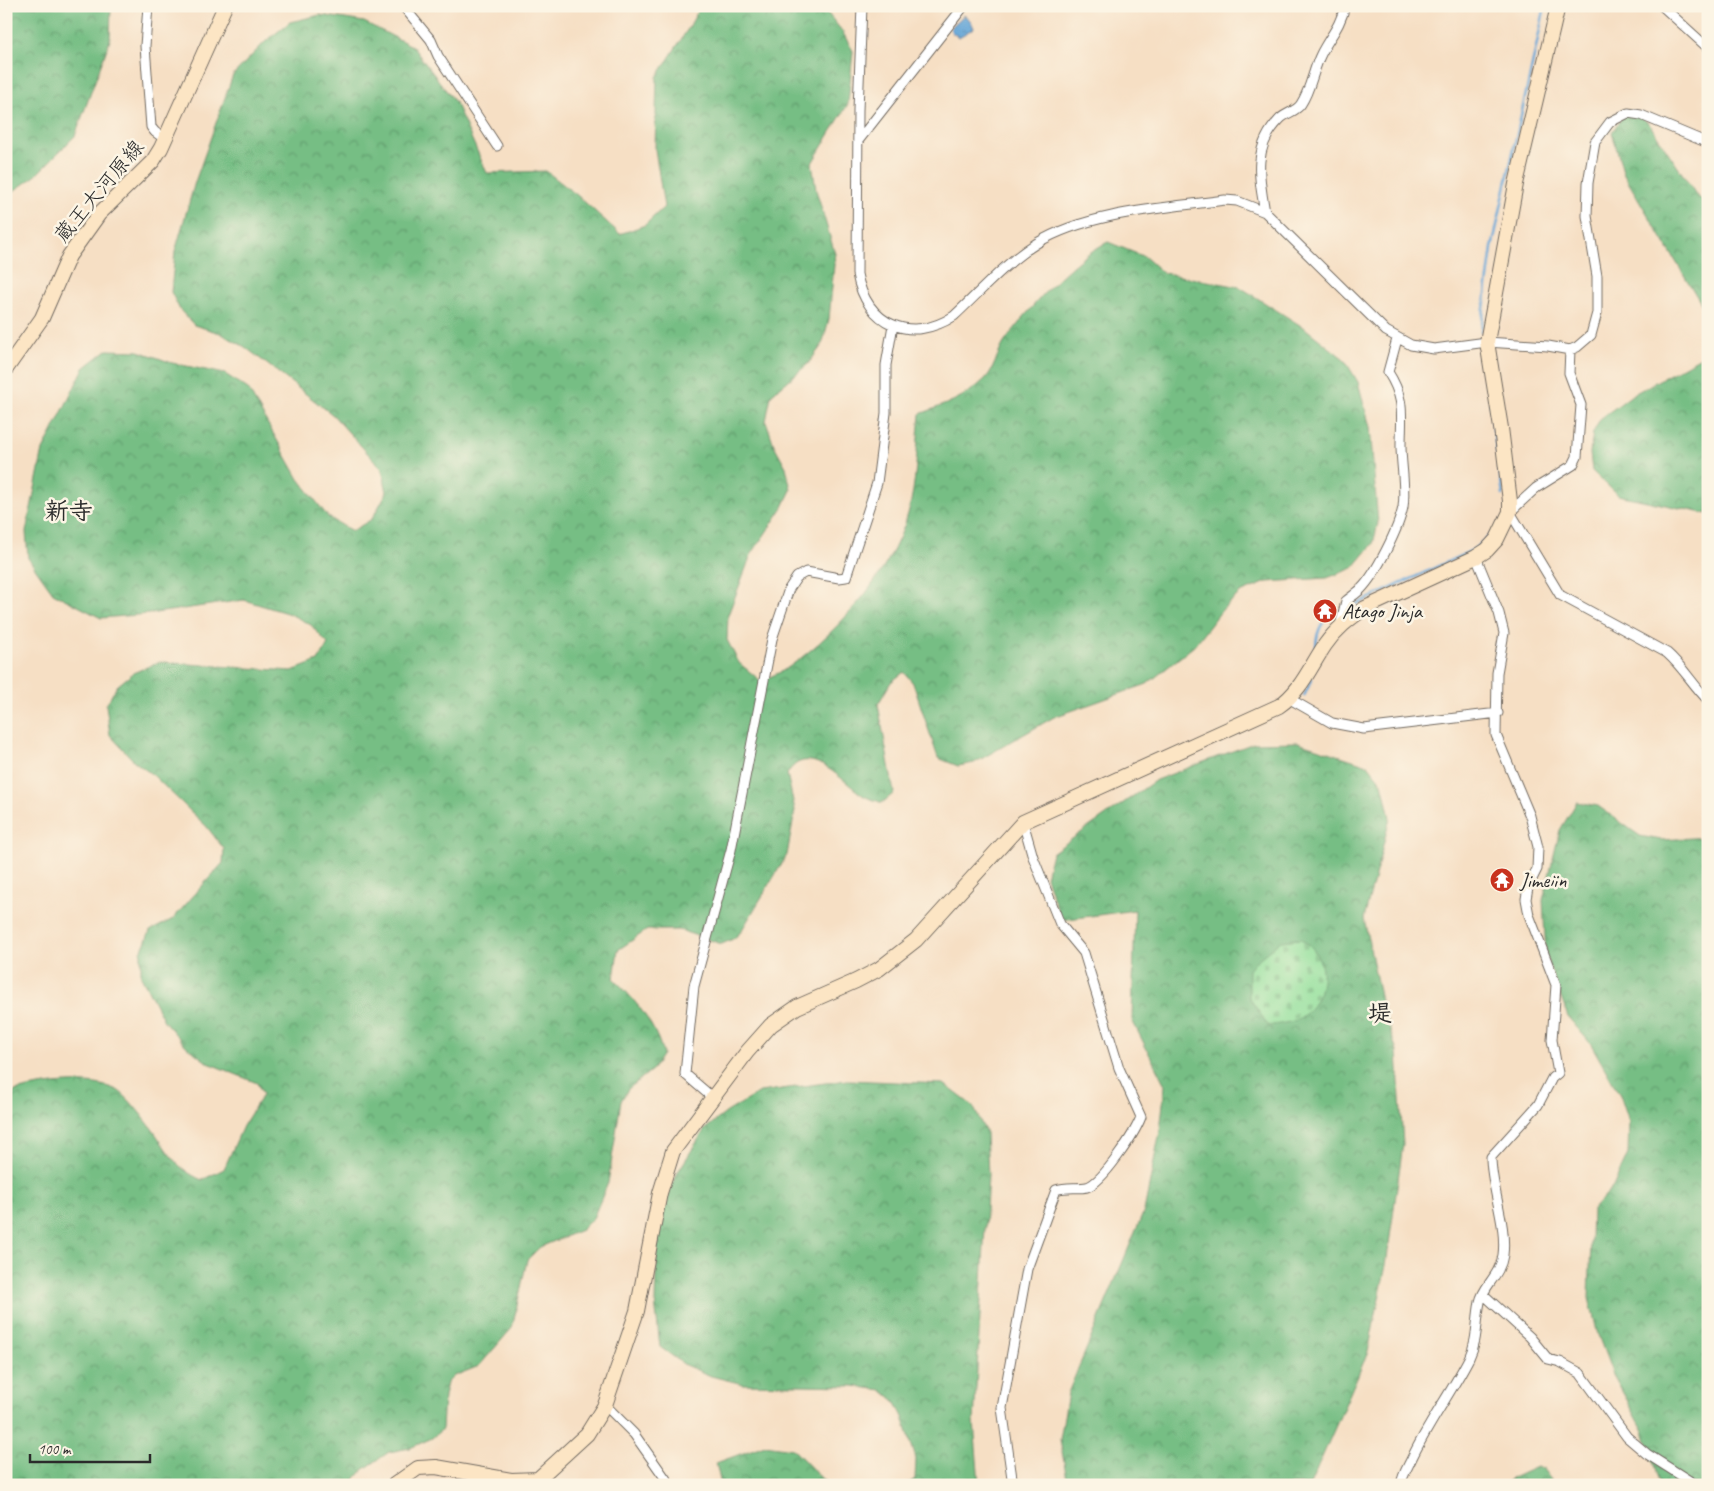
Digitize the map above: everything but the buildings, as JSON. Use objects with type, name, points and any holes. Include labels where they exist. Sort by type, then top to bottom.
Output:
[{"type":"street","points":[[148,6],[146,55],[151,126],[155,132],[165,139]]},
{"type":"street","name":"蔵王大河原線","points":[[6,369],[42,318],[69,256],[99,214],[153,161],[165,139],[225,6]]},
{"type":"street","points":[[403,6],[431,40],[438,56],[497,146]]},
{"type":"street","points":[[862,6],[856,261],[859,287],[864,299],[872,309],[893,325],[917,329],[931,328],[954,316],[1018,256],[1051,235],[1082,222],[1225,200],[1237,200],[1265,212],[1397,339],[1420,348],[1434,349],[1487,342],[1548,346],[1570,350],[1577,348],[1590,335],[1597,313],[1597,276],[1587,216],[1588,183],[1595,142],[1610,122],[1628,113],[1642,114],[1708,143]]},
{"type":"street","points":[[858,141],[964,6]]},
{"type":"street","points":[[1265,212],[1258,158],[1262,144],[1269,130],[1282,117],[1300,106],[1309,88],[1321,54],[1341,23],[1345,6]]},
{"type":"street","points":[[1558,6],[1516,184],[1487,342],[1501,428],[1510,512],[1560,595],[1604,621],[1667,653],[1679,664],[1693,686],[1708,700]]},
{"type":"street","points":[[1662,6],[1706,43]]},
{"type":"street","points":[[713,1098],[685,1074],[694,986],[731,850],[772,639],[789,588],[797,577],[806,572],[839,578],[846,577],[877,483],[886,413],[886,365],[893,325]]},
{"type":"street","points":[[394,1485],[418,1468],[436,1467],[511,1480],[538,1479],[587,1434],[605,1405],[637,1311],[666,1170],[673,1151],[761,1035],[781,1017],[797,1007],[856,982],[899,955],[916,940],[1023,822],[1263,715],[1290,699],[1342,615],[1346,601],[1361,589],[1373,573],[1404,506],[1401,445],[1402,406],[1398,388],[1388,372],[1397,339]]},
{"type":"street","points":[[1342,615],[1365,608],[1476,557],[1497,540],[1510,512],[1536,488],[1573,465],[1577,457],[1581,405],[1569,373],[1570,350]]},
{"type":"street","points":[[1401,1485],[1416,1450],[1469,1357],[1477,1332],[1483,1294],[1494,1280],[1503,1254],[1498,1197],[1491,1170],[1491,1157],[1538,1105],[1552,1078],[1558,1074],[1552,1040],[1556,985],[1529,915],[1526,899],[1528,887],[1537,869],[1538,848],[1530,816],[1496,735],[1498,713],[1497,673],[1504,633],[1499,613],[1476,557]]},
{"type":"street","points":[[1290,699],[1332,723],[1364,729],[1498,713]]},
{"type":"street","points":[[1013,1485],[1002,1408],[1027,1269],[1036,1239],[1045,1223],[1056,1190],[1067,1186],[1086,1187],[1106,1173],[1115,1156],[1136,1130],[1141,1117],[1118,1068],[1084,953],[1060,924],[1033,857],[1023,822]]},
{"type":"street","points":[[1483,1294],[1530,1338],[1548,1360],[1560,1362],[1580,1373],[1627,1437],[1647,1454],[1696,1485]]},
{"type":"street","points":[[605,1405],[634,1434],[670,1485]]},
{"type":"green space","points":[[6,6],[111,6],[110,40],[75,136],[34,177],[6,196]]},
{"type":"green space","points":[[700,6],[819,6],[825,10],[842,31],[853,51],[848,104],[812,163],[816,190],[835,254],[829,319],[822,345],[808,364],[771,395],[766,421],[774,445],[786,467],[791,490],[783,507],[751,555],[728,615],[727,640],[739,663],[761,681],[783,671],[809,652],[847,615],[881,572],[894,549],[911,501],[916,469],[920,414],[962,396],[984,380],[1004,343],[1038,300],[1079,260],[1108,242],[1145,257],[1163,273],[1240,287],[1306,329],[1344,359],[1358,382],[1370,427],[1378,523],[1373,544],[1353,568],[1327,578],[1267,582],[1240,593],[1222,610],[1194,646],[1147,684],[1054,717],[974,763],[958,766],[938,758],[913,683],[904,672],[891,682],[878,704],[894,793],[882,803],[864,796],[836,774],[815,762],[805,761],[795,764],[787,774],[795,810],[787,855],[740,933],[722,944],[679,930],[647,930],[618,950],[614,979],[630,996],[650,1023],[663,1054],[653,1069],[628,1089],[621,1101],[608,1183],[593,1218],[581,1230],[540,1247],[527,1260],[512,1328],[479,1366],[454,1376],[447,1383],[444,1396],[442,1429],[432,1438],[410,1448],[389,1452],[363,1470],[350,1485],[6,1485],[6,1105],[15,1091],[66,1083],[93,1084],[117,1090],[137,1110],[175,1161],[193,1176],[202,1180],[224,1169],[243,1126],[263,1094],[257,1083],[208,1063],[186,1046],[164,1021],[141,976],[141,952],[150,931],[173,919],[223,863],[224,849],[207,827],[154,776],[134,761],[110,735],[106,705],[117,686],[133,673],[159,662],[292,671],[318,661],[328,644],[311,625],[290,614],[244,600],[149,614],[101,618],[53,593],[28,558],[26,532],[43,450],[84,368],[107,350],[139,351],[172,363],[225,374],[248,389],[299,479],[328,517],[352,531],[372,519],[387,492],[382,469],[333,415],[245,347],[220,333],[194,325],[180,310],[171,292],[175,252],[195,182],[233,75],[265,42],[290,22],[320,15],[364,22],[412,46],[455,102],[487,173],[546,171],[578,196],[620,234],[645,225],[664,207],[655,149],[657,77],[691,24]]},
{"type":"green space","points":[[1627,110],[1640,115],[1650,125],[1697,196],[1708,204],[1708,315],[1624,175],[1612,132]]},
{"type":"green space","points":[[1708,353],[1708,514],[1618,495],[1592,471],[1590,453],[1593,433],[1600,419],[1632,395]]},
{"type":"green space","points":[[1298,742],[1368,765],[1382,783],[1390,818],[1364,919],[1381,1001],[1397,1052],[1403,1144],[1386,1265],[1368,1352],[1310,1485],[1068,1485],[1060,1440],[1068,1393],[1144,1211],[1160,1131],[1165,1085],[1132,1020],[1135,910],[1061,920],[1046,877],[1052,853],[1156,780],[1254,743]]},
{"type":"green space","points":[[1577,802],[1598,806],[1640,836],[1661,840],[1708,837],[1708,1485],[1660,1485],[1644,1431],[1613,1375],[1598,1335],[1589,1298],[1592,1210],[1613,1187],[1628,1154],[1629,1121],[1621,1097],[1591,1044],[1568,1017],[1546,957],[1543,900],[1560,830]]},
{"type":"green space","points":[[1301,939],[1313,949],[1321,967],[1321,987],[1318,997],[1313,1006],[1298,1019],[1268,1026],[1249,997],[1249,970],[1256,961],[1281,941]]},
{"type":"green space","points":[[847,1080],[944,1084],[973,1106],[986,1133],[988,1175],[974,1422],[979,1485],[906,1485],[915,1479],[916,1459],[903,1417],[895,1401],[882,1390],[853,1386],[743,1384],[711,1376],[685,1365],[660,1347],[655,1301],[658,1216],[678,1172],[705,1129],[727,1112],[760,1092]]},
{"type":"green space","points":[[765,1445],[793,1449],[828,1485],[721,1485],[716,1463]]},
{"type":"green space","points":[[1536,1467],[1542,1468],[1555,1485],[1505,1485],[1512,1478]]},
{"type":"water","points":[[964,15],[971,21],[974,28],[959,37],[952,33],[950,28]]},
{"type":"waterway","points":[[1481,331],[1492,248],[1545,6]]},
{"type":"waterway","points":[[1490,404],[1503,495]]},
{"type":"waterway","points":[[1346,609],[1473,550],[1493,533]]},
{"type":"waterway","points":[[1316,648],[1317,635],[1322,624],[1330,616],[1341,610]]},
{"type":"waterway","points":[[1304,696],[1312,679]]},
{"type":"place","name":"Atago Jinja","points":[[1325,611]]},
{"type":"place","name":"Jimeiin","points":[[1502,880]]},
{"type":"district","name":"新寺","points":[[69,511]]},
{"type":"district","name":"堤","points":[[1380,1013]]}]
